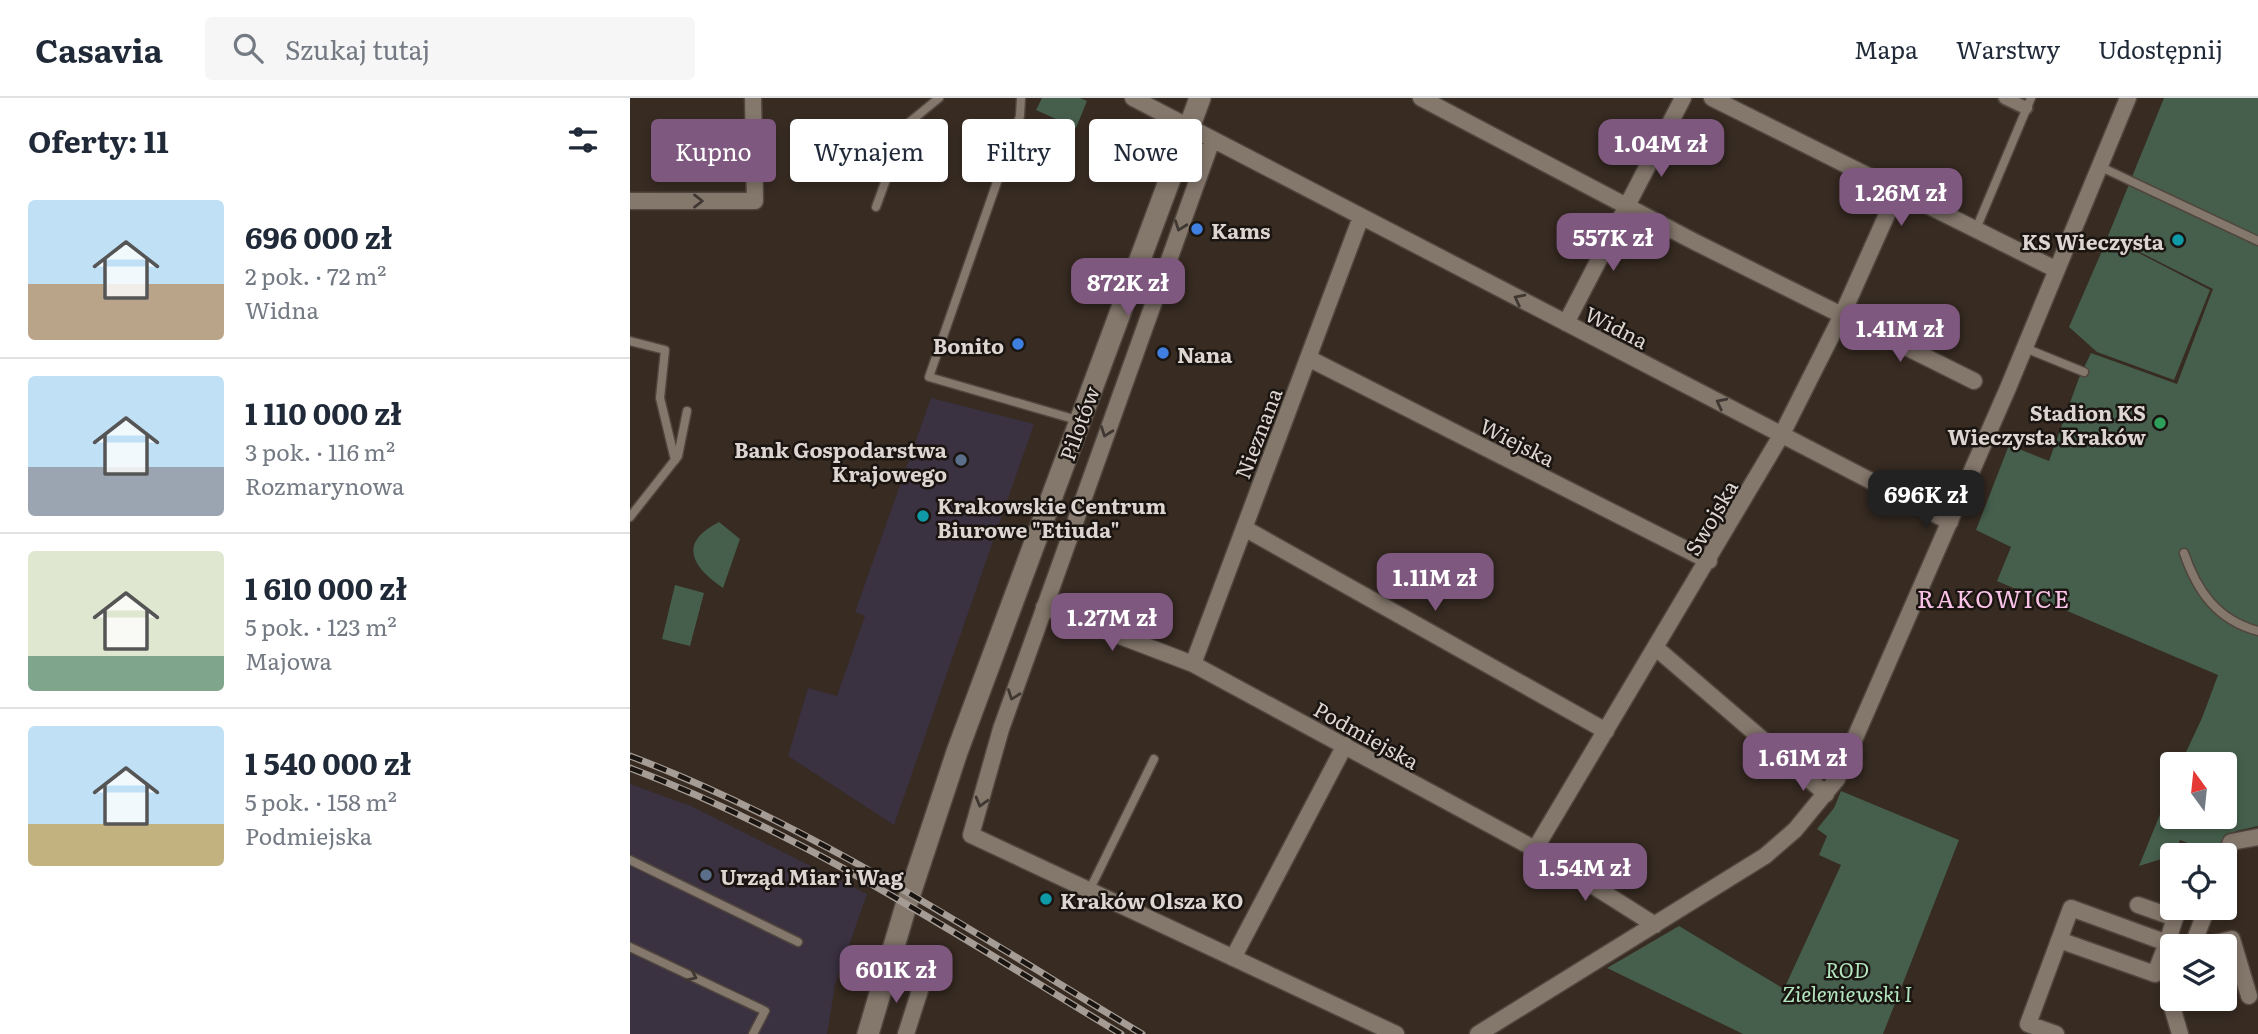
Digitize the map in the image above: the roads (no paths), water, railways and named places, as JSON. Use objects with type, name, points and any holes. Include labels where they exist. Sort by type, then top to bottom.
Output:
[{"type":"street","points":[[630,201],[755,201],[753,98]]},
{"type":"street","name":"Widna","points":[[1133,98],[1172,119]]},
{"type":"street","name":"Pilotów","points":[[1192,119],[1200,98]]},
{"type":"street","points":[[1421,98],[1974,381]]},
{"type":"street","points":[[1566,323],[1683,98]]},
{"type":"street","points":[[2005,98],[2028,103]]},
{"type":"street","points":[[1478,1034],[1765,856],[1795,830],[1826,794],[1843,767],[1951,522],[2128,98]]},
{"type":"street","points":[[1718,99],[2057,270]]},
{"type":"street","name":"Widna","points":[[1202,135],[1951,522]]},
{"type":"street","name":"Pilotów","points":[[1089,891],[971,835],[1001,729],[1212,140]]},
{"type":"street","name":"Pilotów","points":[[868,1034],[905,909],[957,752],[1169,182]]},
{"type":"street","name":"Swojska","points":[[1535,849],[1709,561],[1782,434],[1843,315],[1897,191]]},
{"type":"street","name":"Nieznana","points":[[1194,664],[1361,217]]},
{"type":"street","name":"Wiejska","points":[[1308,358],[1709,561]]},
{"type":"street","points":[[1244,528],[1606,732]]},
{"type":"street","name":"Podmiejska","points":[[1044,607],[1194,664],[1535,849],[1655,925]]},
{"type":"street","points":[[1656,648],[1826,794]]},
{"type":"street","points":[[1233,958],[1345,745]]},
{"type":"street","points":[[2231,843],[2258,837]]},
{"type":"street","points":[[1089,891],[1396,1034]]},
{"type":"street","points":[[2138,905],[2175,918],[2169,934]]},
{"type":"street","points":[[2056,1034],[2028,1024],[2071,908],[2160,941]]},
{"type":"street","points":[[2059,940],[2155,974],[2160,960]]},
{"type":"street","points":[[2237,956],[2249,996]]},
{"type":"street","points":[[906,1034],[921,987]]},
{"type":"street","points":[[2173,1011],[2180,1034]]},
{"type":"lane","points":[[876,206],[906,125],[939,98]]},
{"type":"lane","points":[[1021,98],[1020,116],[929,377],[1079,421]]},
{"type":"lane","points":[[1976,229],[2028,103]]},
{"type":"lane","points":[[2101,167],[2258,241]]},
{"type":"lane","points":[[630,341],[665,350],[660,398],[675,460]]},
{"type":"lane","points":[[2025,348],[2084,372]]},
{"type":"lane","points":[[630,517],[675,460],[687,411]]},
{"type":"lane","points":[[2184,553],[2200,592],[2222,615],[2258,631]]},
{"type":"lane","points":[[1089,891],[1154,759]]},
{"type":"lane","points":[[630,860],[798,943]]},
{"type":"lane","points":[[630,947],[765,1011],[754,1034]]},
{"type":"railway","points":[[630,756],[763,814],[828,848],[955,920],[1142,1034]]},
{"type":"railway","points":[[630,768],[695,794],[820,856],[942,925],[1121,1034]]},
{"type":"place","name":"Kams","points":[[1197,229]]},
{"type":"place","name":"KS Wieczysta","points":[[2178,240]]},
{"type":"place","name":"Bonito","points":[[1018,344]]},
{"type":"place","name":"Nana","points":[[1163,353]]},
{"type":"place","name":"Stadion KS Wieczysta Kraków","points":[[2160,423]]},
{"type":"place","name":"Bank Gospodarstwa Krajowego","points":[[961,460]]},
{"type":"place","name":"Krakowskie Centrum Biurowe \"Etiuda\"","points":[[923,516]]},
{"type":"place","name":"Urząd Miar i Wag","points":[[706,875]]},
{"type":"place","name":"Kraków Olsza KO","points":[[1046,899]]},
{"type":"district","name":"RAKOWICE","points":[[1994,597]]},
{"type":"park label","name":"ROD Zieleniewski I","points":[[1847,980]]}]
